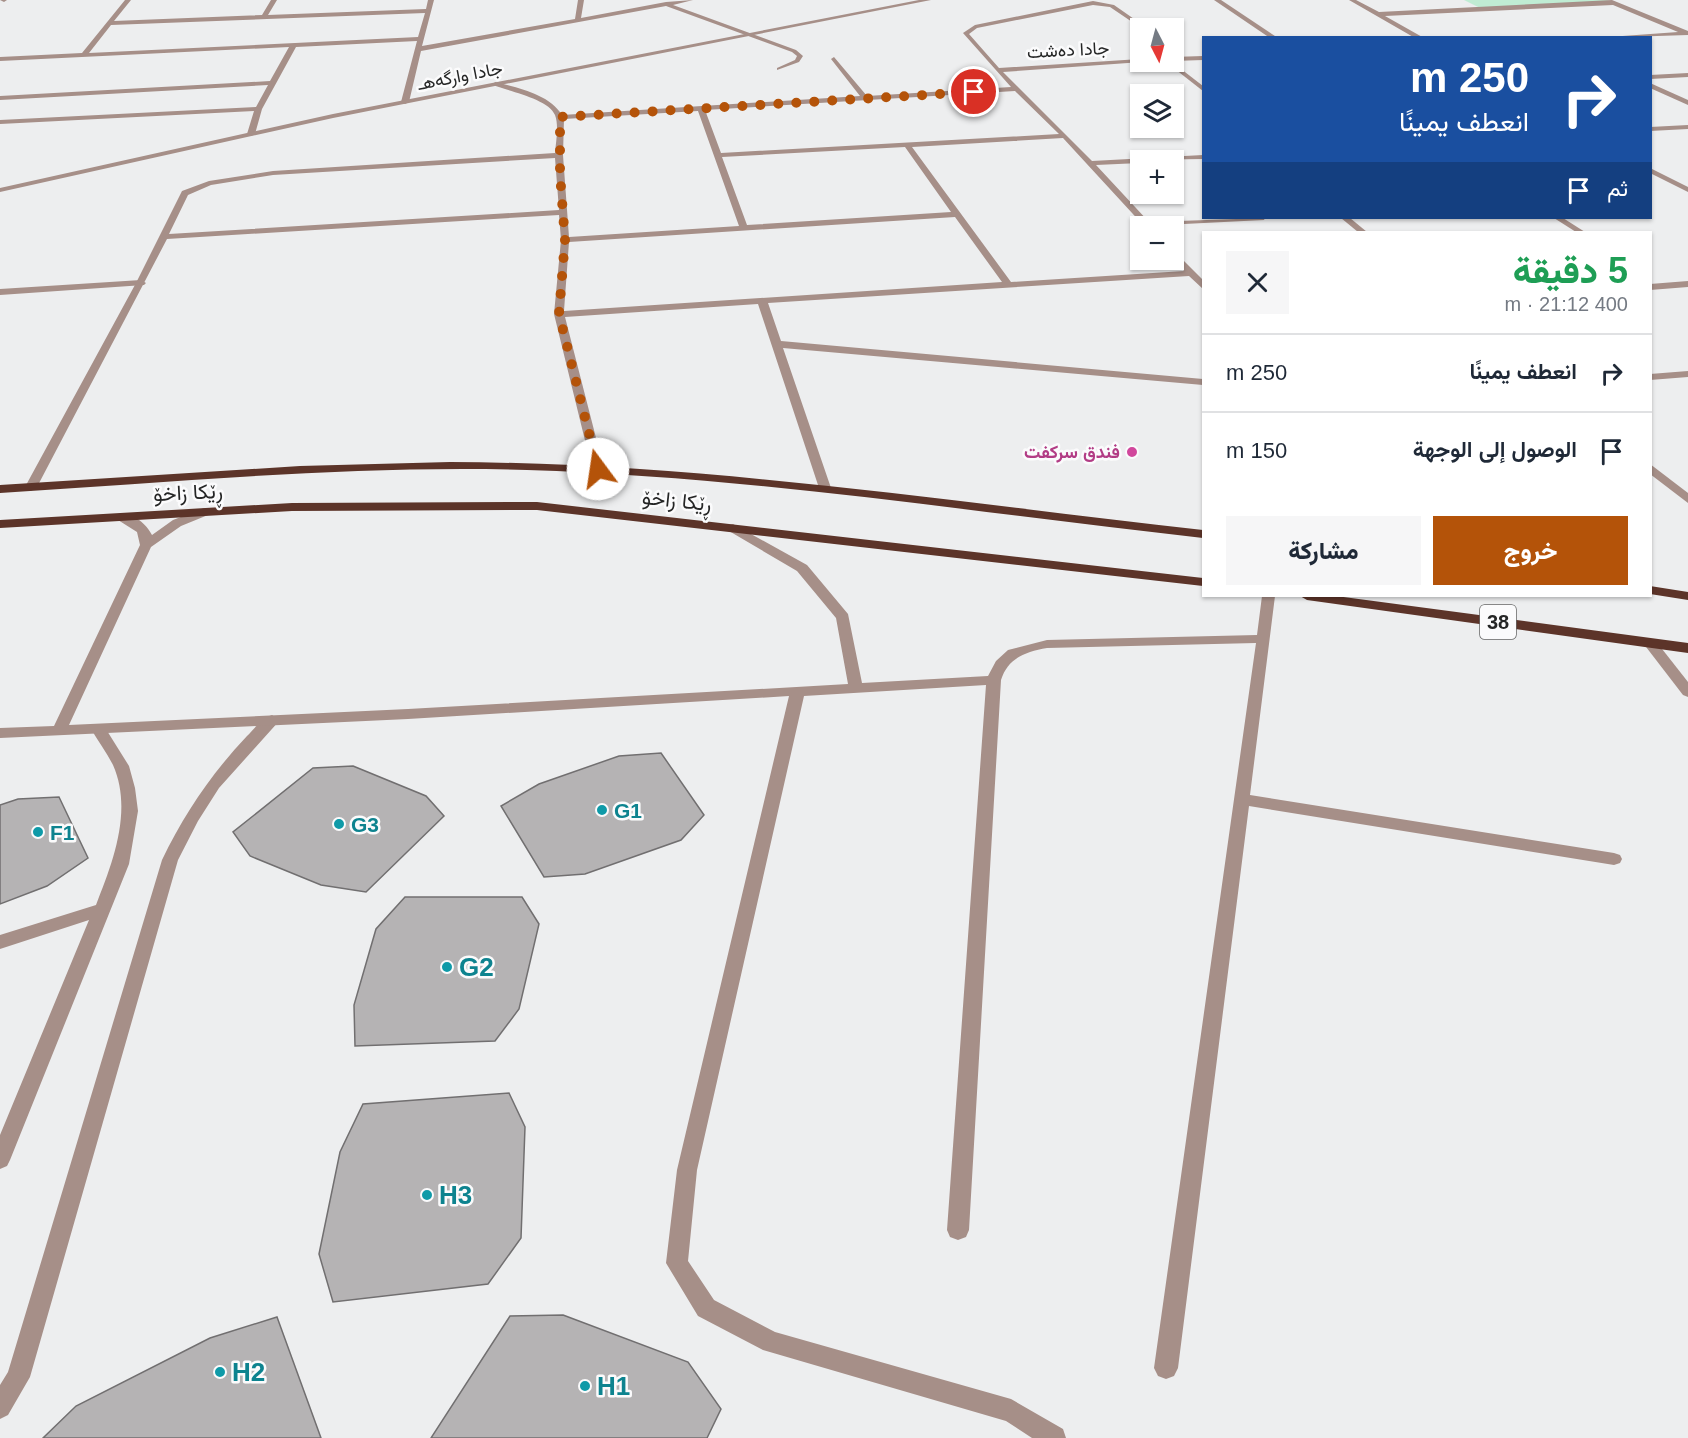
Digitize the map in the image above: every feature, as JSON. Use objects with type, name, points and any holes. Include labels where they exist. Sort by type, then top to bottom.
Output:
[{"type":"highway","name":"ڕێکا زاخۆ","points":[[0,489],[250,473],[473,466],[598,469],[825,488],[1039,517],[1202,534]]},
{"type":"highway","name":"ڕێکا زاخۆ","points":[[0,524],[292,507],[537,506],[1202,582]]},
{"type":"highway","points":[[1652,590],[1688,596]]},
{"type":"highway","name":"38","points":[[1314,597],[1688,648]]},
{"type":"street","points":[[84,55],[112,23],[128,0]]},
{"type":"street","points":[[264,17],[274,0]]},
{"type":"street","points":[[405,102],[431,0]]},
{"type":"street","points":[[578,21],[581,0]]},
{"type":"street","points":[[419,49],[690,0]]},
{"type":"street","name":"جادا وارگه‌هـ","points":[[0,190],[405,102],[928,0]]},
{"type":"street","points":[[1217,0],[1272,36]]},
{"type":"street","points":[[1352,0],[1418,36]]},
{"type":"street","points":[[1464,0],[1482,9]]},
{"type":"street","points":[[1607,0],[1688,33]]},
{"type":"street","points":[[1130,18],[1112,6],[1093,3],[1066,6],[966,31],[966,36],[997,70],[1065,136],[1139,216]]},
{"type":"street","points":[[1380,14],[1614,3]]},
{"type":"street","points":[[666,4],[751,35],[800,56],[797,61],[779,69]]},
{"type":"street","points":[[112,23],[428,11]]},
{"type":"street","points":[[1634,36],[1688,33]]},
{"type":"street","points":[[0,59],[421,39]]},
{"type":"street","points":[[251,134],[258,109],[293,46]]},
{"type":"street","points":[[1184,58],[1202,58]]},
{"type":"street","points":[[834,59],[866,99]]},
{"type":"street","name":"جادا دەشت","points":[[997,70],[1130,62]]},
{"type":"street","points":[[1182,72],[1202,88]]},
{"type":"street","points":[[1652,77],[1688,75]]},
{"type":"street","points":[[0,98],[271,83]]},
{"type":"street","points":[[495,84],[541,99],[555,109],[560,117],[561,212],[565,240],[559,314],[598,469]]},
{"type":"street","points":[[1652,86],[1688,103]]},
{"type":"street","points":[[560,117],[1017,89]]},
{"type":"street","points":[[0,122],[258,109]]},
{"type":"street","points":[[701,109],[744,228]]},
{"type":"street","points":[[1652,129],[1688,127]]},
{"type":"street","points":[[718,155],[1065,136]]},
{"type":"street","points":[[907,145],[1009,285]]},
{"type":"street","points":[[31,487],[141,283],[185,193],[209,183],[273,172],[559,155]]},
{"type":"street","points":[[1090,163],[1202,157]]},
{"type":"street","points":[[1652,171],[1688,190]]},
{"type":"street","points":[[162,237],[561,212]]},
{"type":"street","points":[[565,240],[957,214]]},
{"type":"street","points":[[1184,223],[1247,219]]},
{"type":"street","points":[[1346,219],[1362,231]]},
{"type":"street","points":[[1560,219],[1579,231]]},
{"type":"street","points":[[1184,265],[1202,285]]},
{"type":"street","points":[[559,314],[1191,273]]},
{"type":"street","points":[[1652,278],[1663,286]]},
{"type":"street","points":[[0,292],[141,283]]},
{"type":"street","points":[[1652,287],[1688,284]]},
{"type":"street","points":[[762,300],[825,488]]},
{"type":"street","points":[[778,344],[1202,382]]},
{"type":"street","points":[[1652,377],[1688,374]]},
{"type":"street","points":[[1652,470],[1688,498]]},
{"type":"street","points":[[59,731],[146,545],[177,523],[204,512]]},
{"type":"street","points":[[122,517],[139,525],[144,531],[146,545]]},
{"type":"street","points":[[733,528],[802,568],[843,617],[856,688]]},
{"type":"street","points":[[1166,1368],[1269,597]]},
{"type":"street","points":[[958,1230],[994,680],[997,666],[1008,655],[1036,645],[1263,639]]},
{"type":"street","points":[[1650,643],[1688,692]]},
{"type":"street","points":[[0,732],[273,720],[994,680]]},
{"type":"street","points":[[798,691],[687,1170],[677,1263],[705,1308],[771,1342],[1011,1411],[1054,1438]]},
{"type":"street","points":[[0,1407],[18,1377],[170,860],[184,829],[209,790],[246,745],[273,720]]},
{"type":"street","points":[[2,1149],[121,864],[129,811],[121,766],[99,729]]},
{"type":"street","points":[[1242,799],[1614,858]]},
{"type":"street","points":[[0,942],[102,909]]},
{"type":"green space","points":[[1464,0],[1607,0],[1614,3],[1482,9]]},
{"type":"building","name":"G1","points":[[661,753],[704,815],[681,840],[585,874],[544,877],[501,806],[539,784],[619,756]]},
{"type":"building","name":"G3","points":[[353,766],[426,796],[444,816],[366,892],[321,885],[250,856],[233,832],[313,768]]},
{"type":"building","name":"F1","points":[[59,797],[88,858],[47,886],[0,904],[0,805],[18,799]]},
{"type":"building","name":"G2","points":[[405,897],[522,897],[539,924],[519,1009],[495,1041],[355,1046],[354,1005],[376,929]]},
{"type":"building","name":"H3","points":[[509,1093],[525,1127],[521,1238],[488,1284],[333,1302],[319,1254],[340,1152],[363,1104]]},
{"type":"building","name":"H1","points":[[563,1315],[688,1362],[721,1409],[707,1438],[431,1438],[510,1316]]},
{"type":"building","name":"H2","points":[[277,1317],[321,1438],[43,1438],[76,1406],[210,1338]]},
{"type":"place","name":"فندق سركفت","points":[[1132,452]]},
{"type":"place","name":"G1","points":[[602,810]]},
{"type":"place","name":"G3","points":[[339,824]]},
{"type":"place","name":"F1","points":[[38,832]]},
{"type":"place","name":"G2","points":[[447,967]]},
{"type":"place","name":"H3","points":[[427,1195]]},
{"type":"place","name":"H2","points":[[220,1372]]},
{"type":"place","name":"H1","points":[[585,1386]]},
{"type":"route","points":[[598,469],[559,314],[565,240],[561,212],[560,117],[974,92]]}]
